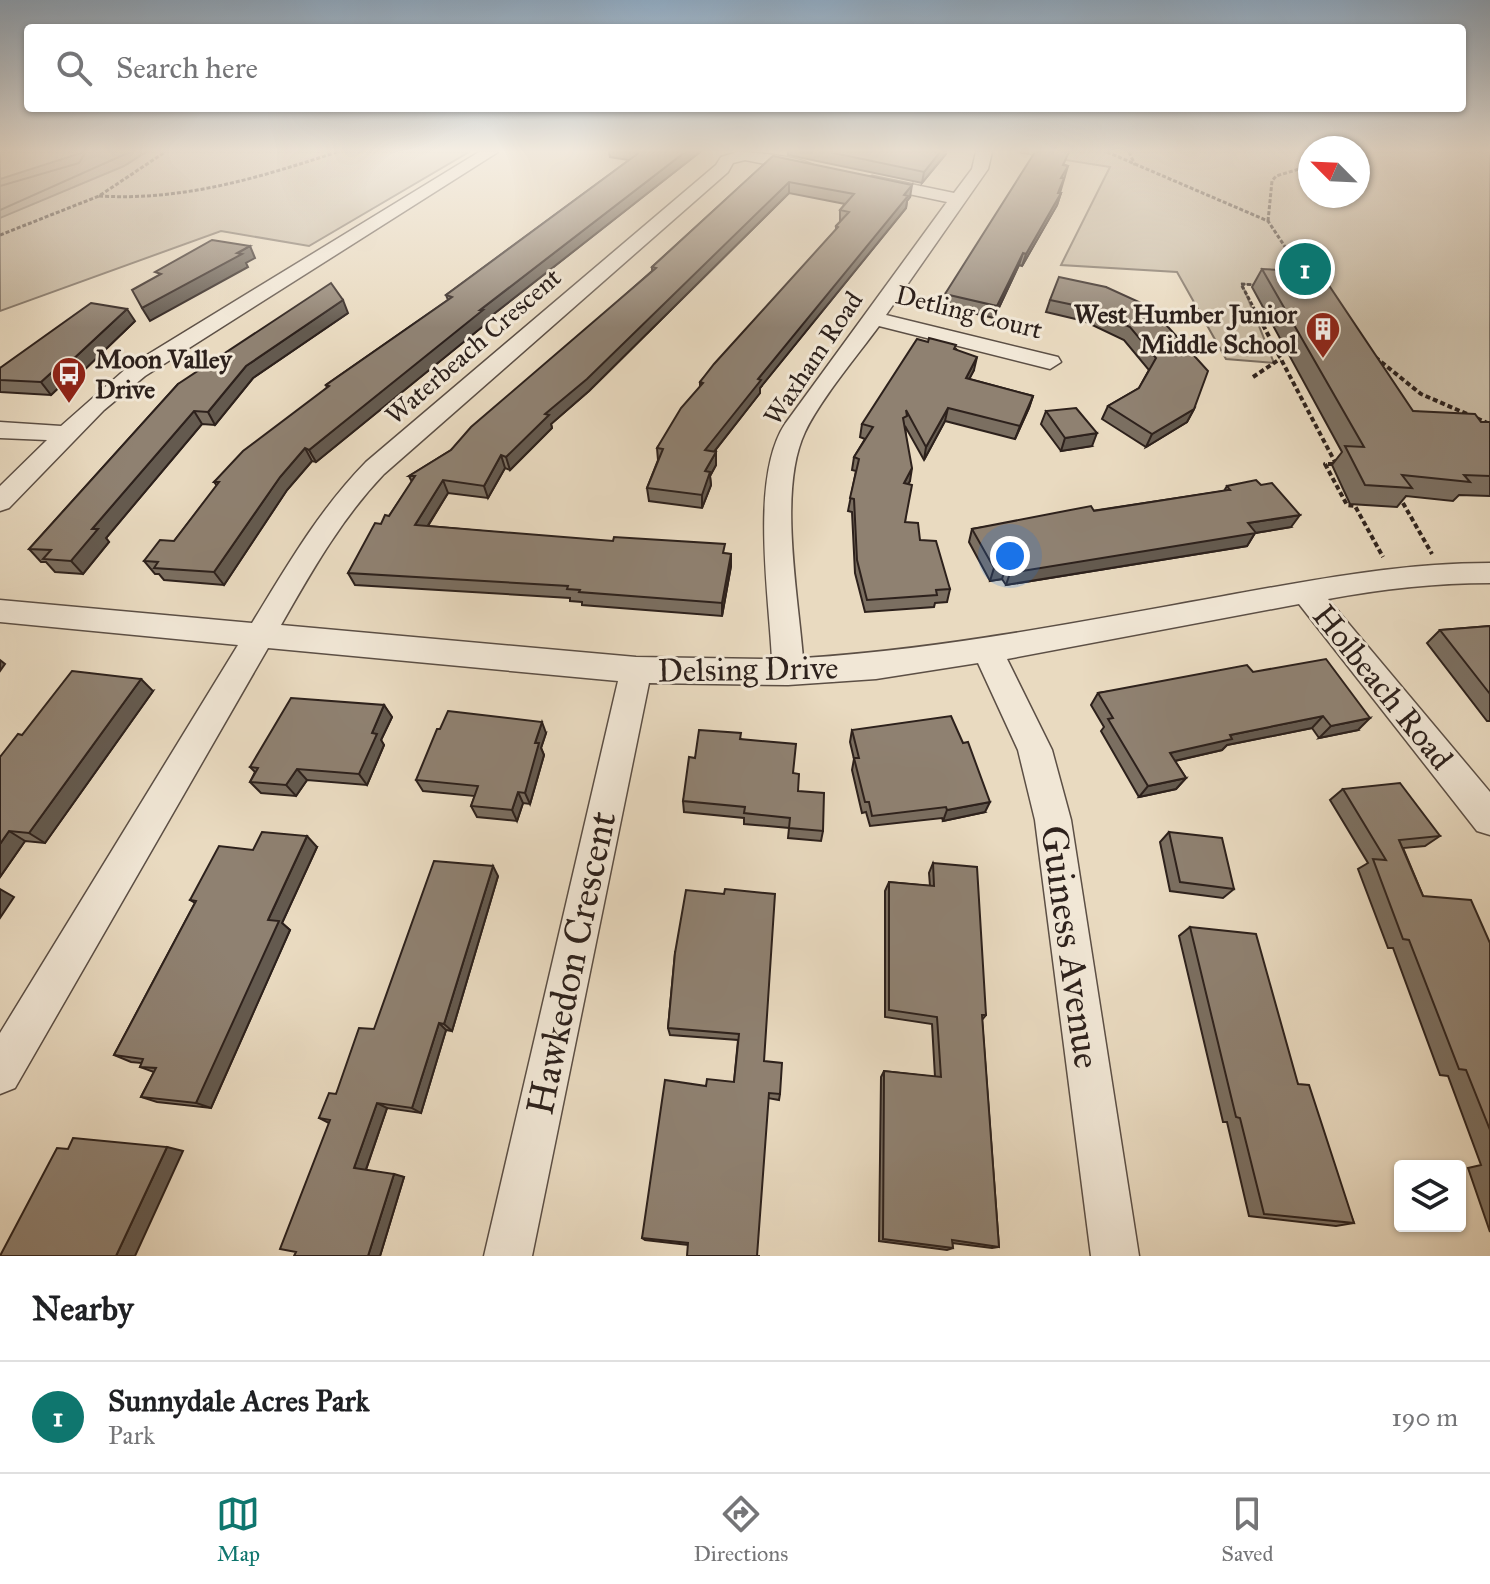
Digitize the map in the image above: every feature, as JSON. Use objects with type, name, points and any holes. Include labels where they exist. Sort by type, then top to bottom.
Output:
[{"type":"street","points":[[0,502],[114,388],[174,346],[395,211]]},
{"type":"street","name":"Waterbeach Crescent","points":[[260,634],[318,537],[348,496],[375,468],[673,211]]},
{"type":"street","name":"Waxham Road","points":[[788,672],[777,490],[782,459],[794,429],[949,211]]},
{"type":"street","name":"Detling Court","points":[[874,318],[1050,362]]},
{"type":"street","points":[[0,430],[67,434]]},
{"type":"street","name":"Delsing Drive","points":[[0,611],[636,670],[788,672],[876,666],[987,650],[1396,578],[1443,573],[1490,573]]},
{"type":"street","name":"Holbeach Road","points":[[1306,593],[1490,819]]},
{"type":"street","points":[[0,1073],[260,634]]},
{"type":"street","name":"Guiness Avenue","points":[[987,650],[1035,750],[1053,820],[1115,1256]]},
{"type":"street","name":"Hawkedon Crescent","points":[[508,1256],[636,670]]},
{"type":"path","points":[[0,235],[62,211]]},
{"type":"path","points":[[1243,211],[1268,221],[1303,273]]},
{"type":"path","points":[[1268,221],[1269,211]]},
{"type":"path","points":[[1270,285],[1241,284],[1336,464],[1325,464],[1332,478],[1347,505],[1355,506],[1396,578]]},
{"type":"path","points":[[1367,347],[1421,394],[1490,424]]},
{"type":"path","points":[[1262,353],[1261,348],[1274,348]]},
{"type":"path","points":[[1253,377],[1280,359]]},
{"type":"path","points":[[1399,495],[1443,573]]},
{"type":"shaded area","points":[[0,211],[369,211],[309,246],[221,231],[0,311]]},
{"type":"shaded area","points":[[1088,211],[1490,211],[1490,442],[1399,430],[1330,289],[1242,284],[1274,363],[1226,359],[1177,272],[1061,265]]},
{"type":"water","points":[[0,211],[18,211],[0,218]]},
{"type":"building","points":[[560,211],[609,211],[480,310],[483,310],[309,450],[305,448],[280,477],[214,572],[154,568],[158,562],[144,561],[160,540],[174,541],[219,482],[214,482],[243,451],[329,386],[326,385],[452,297],[446,295]]},
{"type":"building","points":[[713,211],[760,211],[587,379],[545,414],[549,415],[506,457],[501,455],[484,486],[443,480],[415,525],[613,541],[614,537],[725,544],[723,553],[731,554],[722,603],[579,592],[567,589],[568,586],[348,573],[375,523],[381,524],[385,515],[389,516],[415,476],[409,476],[451,450],[471,427],[656,268],[652,267]]},
{"type":"building","points":[[843,211],[896,211],[758,379],[761,380],[705,450],[716,452],[705,471],[710,472],[702,495],[647,488],[663,449],[657,448],[681,408],[703,383],[700,382],[849,212]]},
{"type":"building","points":[[998,211],[1051,211],[1026,254],[1023,253],[997,306],[945,294]]},
{"type":"building","points":[[212,240],[250,246],[237,253],[242,254],[142,308],[132,290],[161,274],[155,272]]},
{"type":"building","name":"West Humber Junior Middle School","points":[[1262,269],[1320,272],[1413,411],[1475,414],[1481,422],[1490,422],[1490,476],[1464,475],[1470,482],[1402,475],[1412,488],[1365,485],[1345,446],[1364,447]]},
{"type":"building","points":[[1059,277],[1106,287],[1150,307],[1208,371],[1194,409],[1152,434],[1108,406],[1139,388],[1156,358],[1130,327],[1088,308],[1050,300]]},
{"type":"building","points":[[331,283],[343,300],[246,366],[208,412],[194,411],[92,529],[98,529],[71,561],[43,559],[51,550],[29,549],[178,384]]},
{"type":"building","points":[[91,303],[127,309],[69,363],[62,363],[41,382],[0,380],[0,368]]},
{"type":"building","points":[[929,338],[956,345],[954,349],[977,357],[966,378],[1033,396],[1020,426],[948,408],[926,447],[906,410],[907,416],[903,418],[912,468],[904,483],[912,485],[905,522],[918,523],[920,540],[936,541],[950,589],[936,590],[937,595],[867,600],[857,560],[854,499],[850,498],[859,459],[854,457],[873,427],[862,424],[917,339],[928,342]]},
{"type":"building","points":[[1076,408],[1097,433],[1065,438],[1046,411]]},
{"type":"building","points":[[1256,480],[1261,485],[1272,483],[1300,515],[1248,523],[1256,533],[1010,573],[1006,566],[994,568],[972,529],[1091,506],[1094,511],[1230,490],[1227,486]]},
{"type":"building","points":[[1490,626],[1490,694],[1440,630]]},
{"type":"building","points":[[1326,659],[1370,718],[1331,726],[1323,716],[1230,735],[1232,739],[1170,753],[1186,778],[1148,786],[1108,719],[1113,718],[1098,693],[1247,665],[1253,672]]},
{"type":"building","points":[[72,671],[141,679],[29,833],[9,831],[0,844],[0,757],[18,734],[22,735]]},
{"type":"building","points":[[291,698],[384,705],[372,733],[377,734],[359,774],[297,769],[286,785],[250,782],[258,768],[250,767]]},
{"type":"building","points":[[448,711],[542,722],[525,793],[518,792],[512,810],[471,806],[478,786],[416,780],[437,729],[440,729]]},
{"type":"building","points":[[951,716],[963,743],[968,742],[990,802],[947,810],[946,807],[872,816],[869,802],[865,802],[854,758],[859,758],[852,730]]},
{"type":"building","points":[[699,730],[741,733],[740,739],[796,744],[793,773],[799,774],[798,791],[824,793],[823,831],[789,828],[790,818],[744,813],[745,807],[683,801],[689,757],[695,758]]},
{"type":"building","points":[[1400,783],[1440,836],[1399,840],[1423,896],[1471,900],[1490,943],[1490,1130],[1466,1070],[1459,1069],[1409,940],[1403,939],[1373,859],[1386,860],[1343,789]]},
{"type":"building","points":[[262,832],[307,836],[268,920],[279,921],[196,1103],[141,1097],[156,1068],[140,1067],[143,1059],[114,1055],[196,901],[190,900],[219,846],[253,850]]},
{"type":"building","points":[[1169,832],[1222,838],[1234,889],[1180,882]]},
{"type":"building","points":[[434,861],[493,866],[444,1024],[439,1023],[412,1108],[377,1103],[354,1168],[394,1174],[368,1256],[294,1256],[296,1252],[280,1249],[330,1120],[319,1118],[329,1093],[336,1094],[359,1028],[374,1029]]},
{"type":"building","points":[[933,863],[977,867],[986,1015],[982,1015],[999,1247],[952,1240],[953,1248],[883,1239],[884,1071],[941,1077],[937,1017],[889,1010],[889,882],[934,886]]},
{"type":"building","points":[[725,889],[775,894],[764,1061],[782,1063],[780,1094],[769,1093],[757,1256],[687,1256],[688,1243],[642,1238],[665,1080],[706,1086],[707,1079],[734,1082],[739,1034],[668,1028],[675,953],[686,890],[724,894]]},
{"type":"building","points":[[1190,927],[1256,934],[1298,1084],[1309,1085],[1354,1223],[1264,1214],[1240,1118],[1236,1117]]},
{"type":"building","points":[[73,1138],[167,1147],[116,1256],[0,1256],[57,1148],[68,1149]]},
{"type":"place","name":"Sunnydale Acres Park","points":[[1305,269]]},
{"type":"place","name":"West Humber Junior Middle School","points":[[1323,360]]},
{"type":"place","name":"Moon Valley Drive","points":[[69,405]]}]
